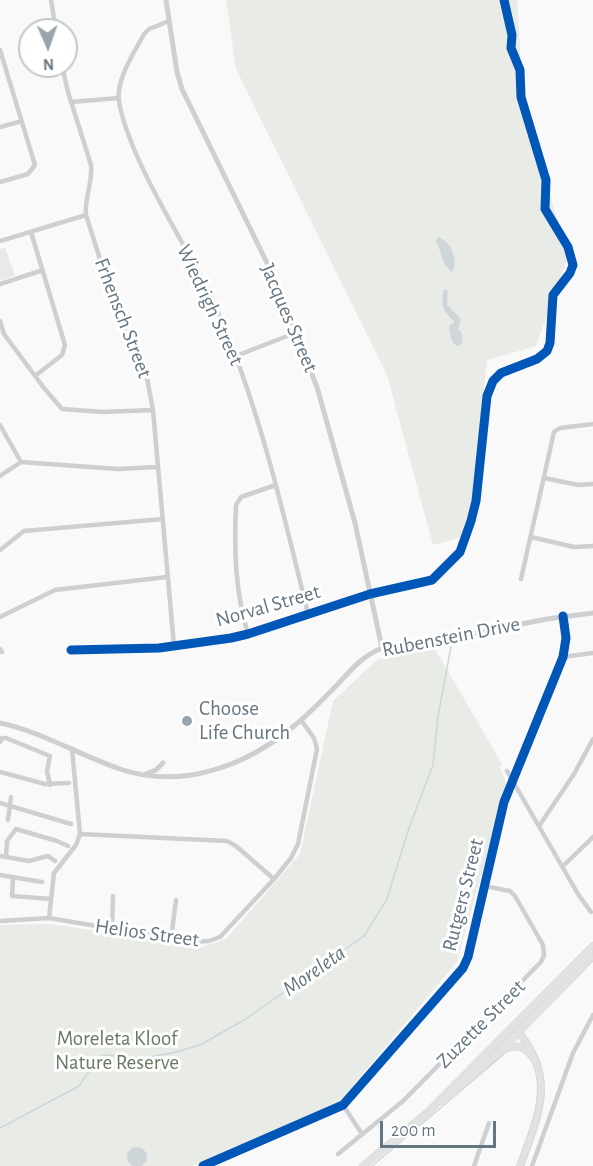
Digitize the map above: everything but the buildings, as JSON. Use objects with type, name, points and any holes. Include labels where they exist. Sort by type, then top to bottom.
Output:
[{"type":"main road","points":[[429,1111],[449,1097],[499,1052],[593,946]]},
{"type":"main road","points":[[363,1166],[429,1111],[593,956]]},
{"type":"main road","points":[[518,1028],[537,1063],[543,1086],[538,1116]]},
{"type":"main road","points":[[518,1028],[535,1049],[544,1075],[545,1096],[520,1166]]},
{"type":"main road","points":[[499,1052],[510,1046],[520,1046],[537,1063]]},
{"type":"street","points":[[51,0],[54,18]]},
{"type":"street","name":"Jacques Street","points":[[166,0],[177,72],[182,89],[270,269],[317,387],[342,475],[382,648]]},
{"type":"street","name":"Norval Street","points":[[71,650],[174,646],[248,634],[370,594],[430,581],[460,552],[476,501],[489,388],[501,373],[542,356],[547,351],[554,295],[573,264],[568,247],[545,209],[546,180],[521,97],[520,70],[512,52],[512,35],[504,0]]},
{"type":"street","points":[[71,102],[118,98],[123,77],[144,34],[149,29],[169,21]]},
{"type":"street","points":[[0,50],[36,165],[28,174],[0,182]]},
{"type":"street","points":[[0,74],[7,72]]},
{"type":"street","name":"Frhensch Street","points":[[65,78],[92,171],[86,215],[119,319],[146,373],[153,410],[174,646]]},
{"type":"street","name":"Wiedrigh Street","points":[[118,98],[128,134],[152,190],[208,290],[236,356],[276,485],[308,614]]},
{"type":"street","points":[[0,127],[22,121]]},
{"type":"street","points":[[0,242],[86,215]]},
{"type":"street","points":[[32,232],[65,348],[62,355],[35,376]]},
{"type":"street","points":[[0,284],[43,270]]},
{"type":"street","points":[[0,321],[2,336],[55,402],[65,410],[153,410]]},
{"type":"street","points":[[236,356],[295,333]]},
{"type":"street","points":[[521,579],[554,432],[560,428],[593,424]]},
{"type":"street","points":[[0,425],[21,462]]},
{"type":"street","points":[[0,476],[21,462],[118,469],[157,467]]},
{"type":"street","points":[[544,478],[578,485],[593,484]]},
{"type":"street","points":[[248,634],[242,614],[236,574],[236,505],[243,496],[276,485]]},
{"type":"street","points":[[0,550],[24,531],[163,519]]},
{"type":"street","points":[[531,537],[579,547],[593,546]]},
{"type":"street","points":[[0,617],[55,590],[167,577]]},
{"type":"street","name":"Rubenstein Drive","points":[[0,723],[20,728],[121,769],[145,775],[173,777],[211,771],[253,755],[276,741],[301,720],[365,656],[382,648],[563,616],[593,613]]},
{"type":"street","name":"Rutgers Street","points":[[204,1166],[343,1105],[463,968],[468,957],[511,780],[563,657],[566,638],[563,616]]},
{"type":"street","points":[[563,657],[593,653]]},
{"type":"street","name":"Helios Street","points":[[0,921],[49,918],[171,939],[201,942],[220,937],[291,858],[300,837],[317,756],[316,741],[301,720]]},
{"type":"street","points":[[0,742],[2,738],[6,738],[50,756],[47,771],[50,785]]},
{"type":"street","points":[[539,826],[574,774],[593,739]]},
{"type":"street","points":[[49,918],[55,870],[76,845],[80,834],[72,749]]},
{"type":"street","points":[[145,775],[162,764],[165,771],[173,777]]},
{"type":"street","points":[[507,771],[578,894],[591,912]]},
{"type":"street","points":[[0,772],[50,785],[69,783]]},
{"type":"street","points":[[8,820],[11,797]]},
{"type":"street","points":[[0,803],[71,824]]},
{"type":"street","points":[[55,861],[48,856],[31,861],[3,857],[8,841],[17,829],[68,846]]},
{"type":"street","points":[[80,834],[227,841],[274,879]]},
{"type":"street","points":[[563,866],[593,837]]},
{"type":"street","points":[[0,839],[8,841]]},
{"type":"street","points":[[0,875],[42,882]]},
{"type":"street","points":[[13,877],[12,896],[51,899]]},
{"type":"street","name":"Zuzette Street","points":[[338,1154],[403,1101],[541,962],[544,955],[543,945],[514,896],[510,891],[484,886]]},
{"type":"street","points":[[112,929],[113,896]]},
{"type":"street","points":[[171,939],[176,900]]},
{"type":"street","points":[[532,1166],[573,1053],[593,1015]]},
{"type":"street","points":[[343,1105],[362,1134]]},
{"type":"street","points":[[474,1166],[489,1123]]},
{"type":"shaded area","points":[[438,237],[447,243],[454,257],[452,272],[444,261],[436,241]]},
{"type":"shaded area","points":[[5,248],[15,275],[0,281],[0,249]]},
{"type":"shaded area","points":[[444,289],[448,291],[447,305],[461,319],[458,329],[462,334],[462,343],[458,346],[451,339],[449,326],[455,322],[443,307]]},
{"type":"shaded area","points":[[133,1147],[141,1147],[147,1153],[147,1161],[141,1167],[133,1167],[127,1161],[127,1153]]},
{"type":"green space","points":[[226,0],[517,0],[523,100],[568,257],[536,346],[487,360],[468,535],[433,545],[387,375],[236,69]]},
{"type":"green space","name":"Moreleta Kloof Nature Reserve","points":[[435,649],[502,764],[500,768],[506,787],[457,962],[339,1102],[192,1166],[0,1166],[0,925],[51,924],[202,947],[226,939],[300,854],[333,701],[378,659]]},
{"type":"waterway","name":"Moreleta","points":[[0,1128],[79,1086],[99,1057],[116,1056],[124,1062],[200,1045],[244,1020],[364,936],[387,899],[408,831],[433,765],[438,716],[451,647]]},
{"type":"waterway","points":[[372,1166],[504,1054]]},
{"type":"cycle path","points":[[71,650],[159,648],[248,634],[370,594],[432,580],[460,552],[476,501],[487,396],[493,381],[501,373],[537,359],[547,351],[550,343],[553,295],[570,273],[573,265],[568,247],[545,209],[546,180],[521,97],[520,70],[511,48],[512,35],[504,0]]},
{"type":"cycle path","points":[[203,1166],[343,1105],[463,968],[468,957],[504,802],[563,657],[566,638],[563,616]]},
{"type":"place","name":"Choose Life Church","points":[[187,721]]}]
